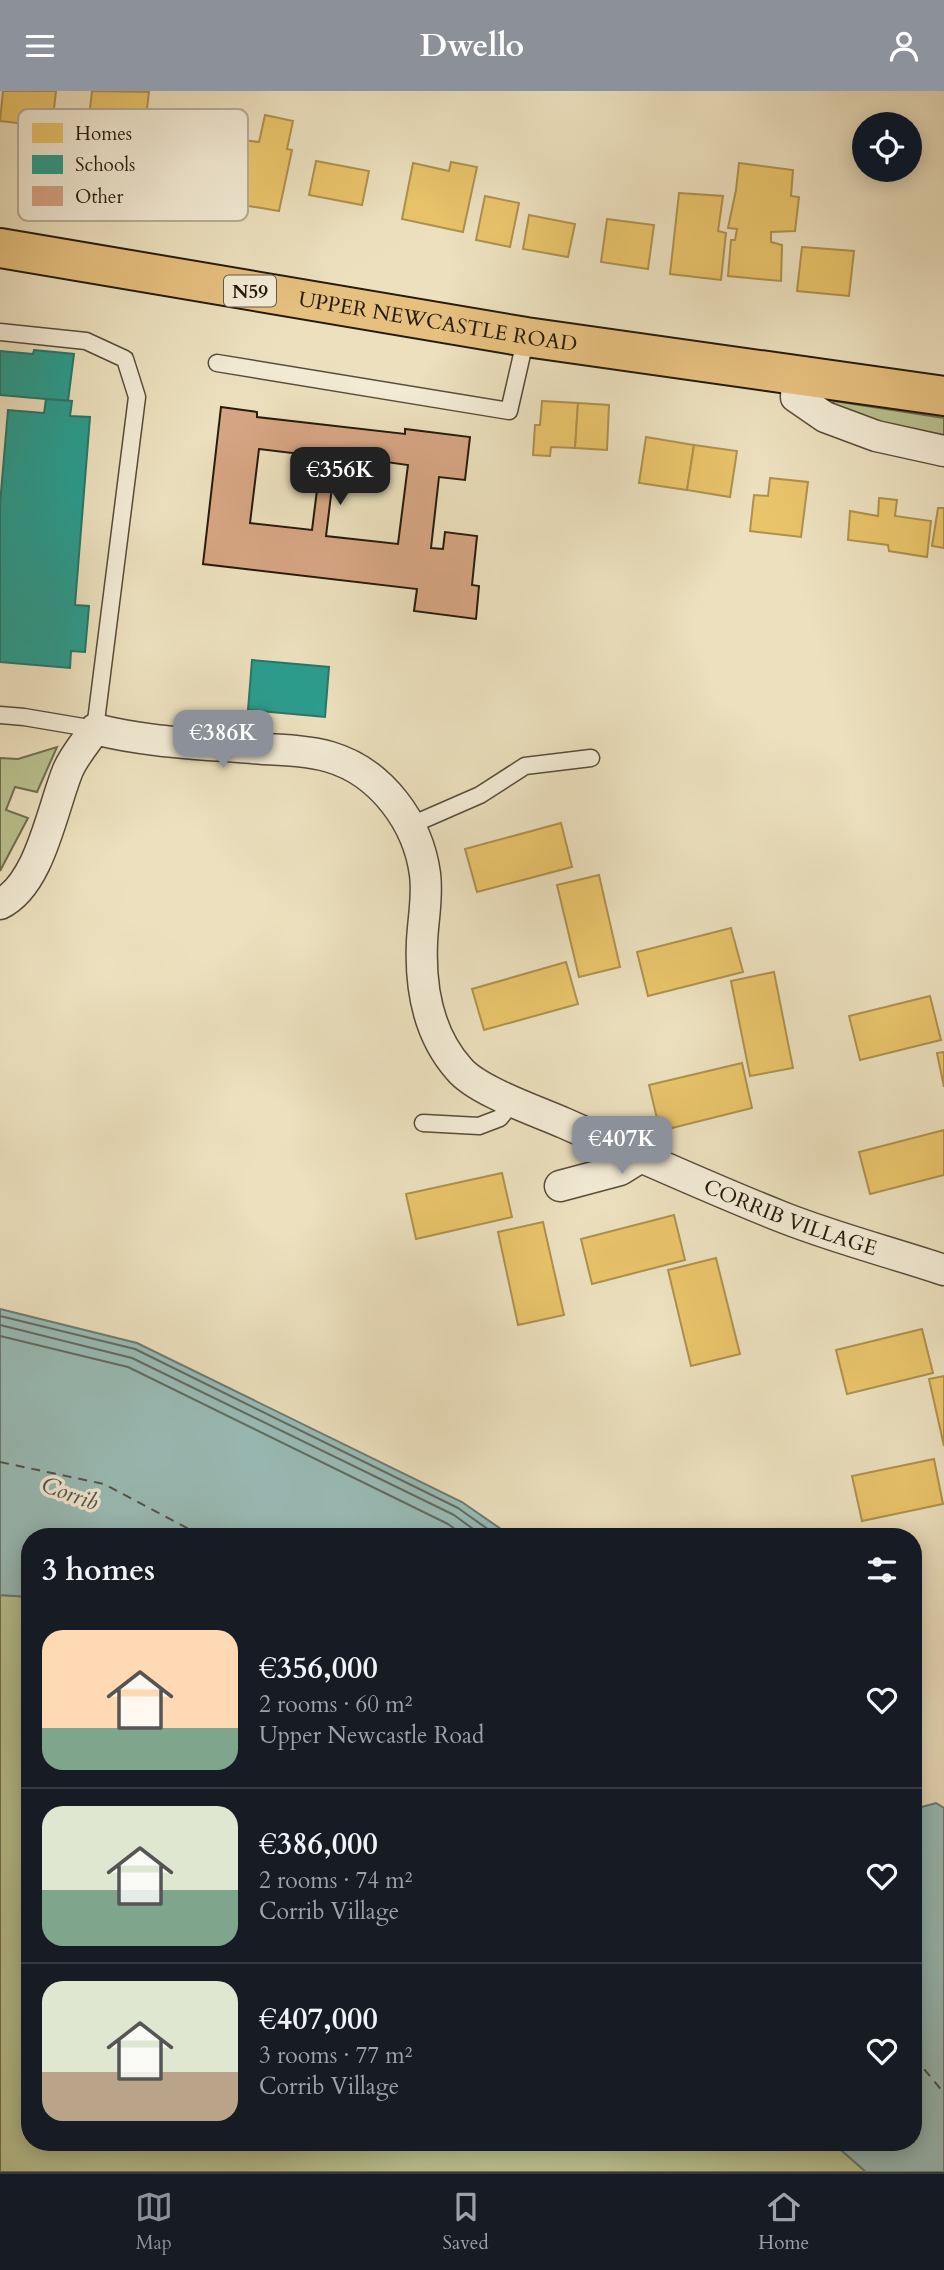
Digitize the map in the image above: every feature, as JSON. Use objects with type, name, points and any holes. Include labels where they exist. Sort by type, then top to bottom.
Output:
[{"type":"main road","name":"UPPER NEWCASTLE ROAD","points":[[0,248],[526,337],[944,396]]},
{"type":"street","points":[[797,375],[796,397],[825,417],[876,436],[944,451]]},
{"type":"street","name":"CORRIB VILLAGE","points":[[95,729],[123,736],[328,757],[346,763],[378,783],[399,809],[420,851],[426,896],[422,963],[427,1007],[449,1057],[467,1077],[513,1101],[784,1218],[944,1270]]},
{"type":"street","points":[[0,904],[8,900],[22,885],[34,865],[69,767],[95,729]]},
{"type":"street","points":[[560,1186],[620,1170],[641,1157]]},
{"type":"lane","points":[[0,332],[86,341],[96,345],[125,359],[137,397],[95,729],[0,715]]},
{"type":"lane","points":[[218,363],[509,411],[526,337]]},
{"type":"lane","points":[[409,826],[481,795],[525,766],[591,758]]},
{"type":"lane","points":[[423,1123],[479,1126],[500,1118],[513,1101]]},
{"type":"green space","points":[[834,401],[944,418],[944,440],[909,435],[831,406]]},
{"type":"green space","points":[[57,747],[37,792],[15,787],[6,810],[28,818],[0,871],[0,758],[18,759]]},
{"type":"green space","points":[[0,1595],[21,1596],[21,2151],[842,2151],[866,2172],[0,2172]]},
{"type":"water","name":"Corrib","points":[[0,1309],[137,1343],[462,1502],[499,1528],[21,1528],[21,1596],[0,1595]]},
{"type":"water","points":[[936,1803],[944,1808],[944,2172],[866,2172],[842,2151],[922,2151],[922,1807]]},
{"type":"building: Homes","points":[[3,91],[56,91],[54,109],[18,109],[18,123],[0,121]]},
{"type":"building: Homes","points":[[92,91],[149,92],[147,109],[90,109]]},
{"type":"building: Homes","points":[[265,115],[293,121],[287,149],[292,150],[279,211],[248,206],[248,141],[259,142]]},
{"type":"building: Homes","points":[[316,161],[369,171],[362,205],[309,195]]},
{"type":"building: Homes","points":[[451,162],[477,167],[463,232],[402,219],[413,163],[449,171]]},
{"type":"building: Homes","points":[[739,163],[793,170],[791,196],[799,197],[795,231],[771,232],[771,242],[782,245],[781,281],[728,276],[731,240],[735,240],[737,229],[728,228]]},
{"type":"building: Homes","points":[[679,193],[723,196],[718,231],[726,233],[721,280],[670,274]]},
{"type":"building: Homes","points":[[485,196],[519,203],[510,247],[476,240]]},
{"type":"building: Homes","points":[[529,215],[575,224],[568,257],[523,249]]},
{"type":"building: Homes","points":[[607,219],[654,225],[648,269],[601,262]]},
{"type":"building: Homes","points":[[802,247],[854,251],[849,296],[797,291]]},
{"type":"building: Homes","points":[[542,401],[578,403],[575,448],[551,447],[550,456],[533,455],[535,425],[540,425]]},
{"type":"building: Homes","points":[[578,403],[609,405],[607,450],[575,448]]},
{"type":"building: Homes","points":[[646,437],[694,445],[687,490],[639,483]]},
{"type":"building: Homes","points":[[694,445],[737,451],[730,497],[687,490]]},
{"type":"building: Homes","points":[[770,478],[808,482],[801,537],[750,531],[754,495],[768,496]]},
{"type":"building: Homes","points":[[879,498],[897,500],[895,516],[931,521],[927,557],[889,551],[888,545],[848,540],[850,511],[878,516]]},
{"type":"building: Homes","points":[[938,508],[944,508],[944,548],[932,546]]},
{"type":"building: Homes","points":[[561,823],[572,867],[477,892],[465,849]]},
{"type":"building: Homes","points":[[599,875],[620,967],[579,977],[557,885]]},
{"type":"building: Homes","points":[[731,928],[743,972],[648,996],[637,952]]},
{"type":"building: Homes","points":[[566,962],[578,1004],[484,1030],[472,989]]},
{"type":"building: Homes","points":[[774,972],[793,1068],[750,1076],[731,981]]},
{"type":"building: Homes","points":[[930,996],[941,1040],[860,1060],[849,1016]]},
{"type":"building: Homes","points":[[944,1052],[944,1087],[937,1053]]},
{"type":"building: Homes","points":[[742,1063],[752,1108],[660,1131],[649,1085]]},
{"type":"building: Homes","points":[[944,1130],[944,1175],[870,1194],[859,1152]]},
{"type":"building: Homes","points":[[502,1173],[512,1217],[416,1239],[406,1194]]},
{"type":"building: Homes","points":[[674,1215],[685,1260],[592,1284],[581,1239]]},
{"type":"building: Homes","points":[[543,1222],[564,1315],[518,1325],[498,1232]]},
{"type":"building: Homes","points":[[716,1258],[740,1354],[691,1366],[668,1270]]},
{"type":"building: Homes","points":[[922,1329],[933,1373],[847,1394],[836,1350]]},
{"type":"building: Homes","points":[[944,1376],[944,1446],[929,1379]]},
{"type":"building: Homes","points":[[934,1459],[943,1504],[862,1521],[852,1476]]},
{"type":"building: Schools","points":[[34,350],[74,354],[68,401],[0,395],[0,351],[33,354]]},
{"type":"building: Schools","points":[[46,399],[72,401],[70,416],[90,417],[75,605],[89,606],[85,652],[71,651],[70,668],[0,662],[0,504],[8,410],[44,413]]},
{"type":"building: Schools","points":[[252,660],[329,667],[325,717],[248,710]]},
{"type":"building: Other","points":[[221,407],[257,412],[257,417],[405,434],[405,429],[470,437],[465,480],[439,477],[431,548],[443,549],[445,532],[477,536],[472,585],[479,586],[476,619],[414,611],[417,589],[203,564]],"holes":[[[259,449],[301,454],[298,471],[319,474],[312,530],[250,523]],[[336,455],[408,465],[398,544],[326,536]]]},
{"type":"ferry route","points":[[0,1462],[104,1484],[187,1528]]},
{"type":"ferry route","points":[[922,2067],[944,2093]]}]
